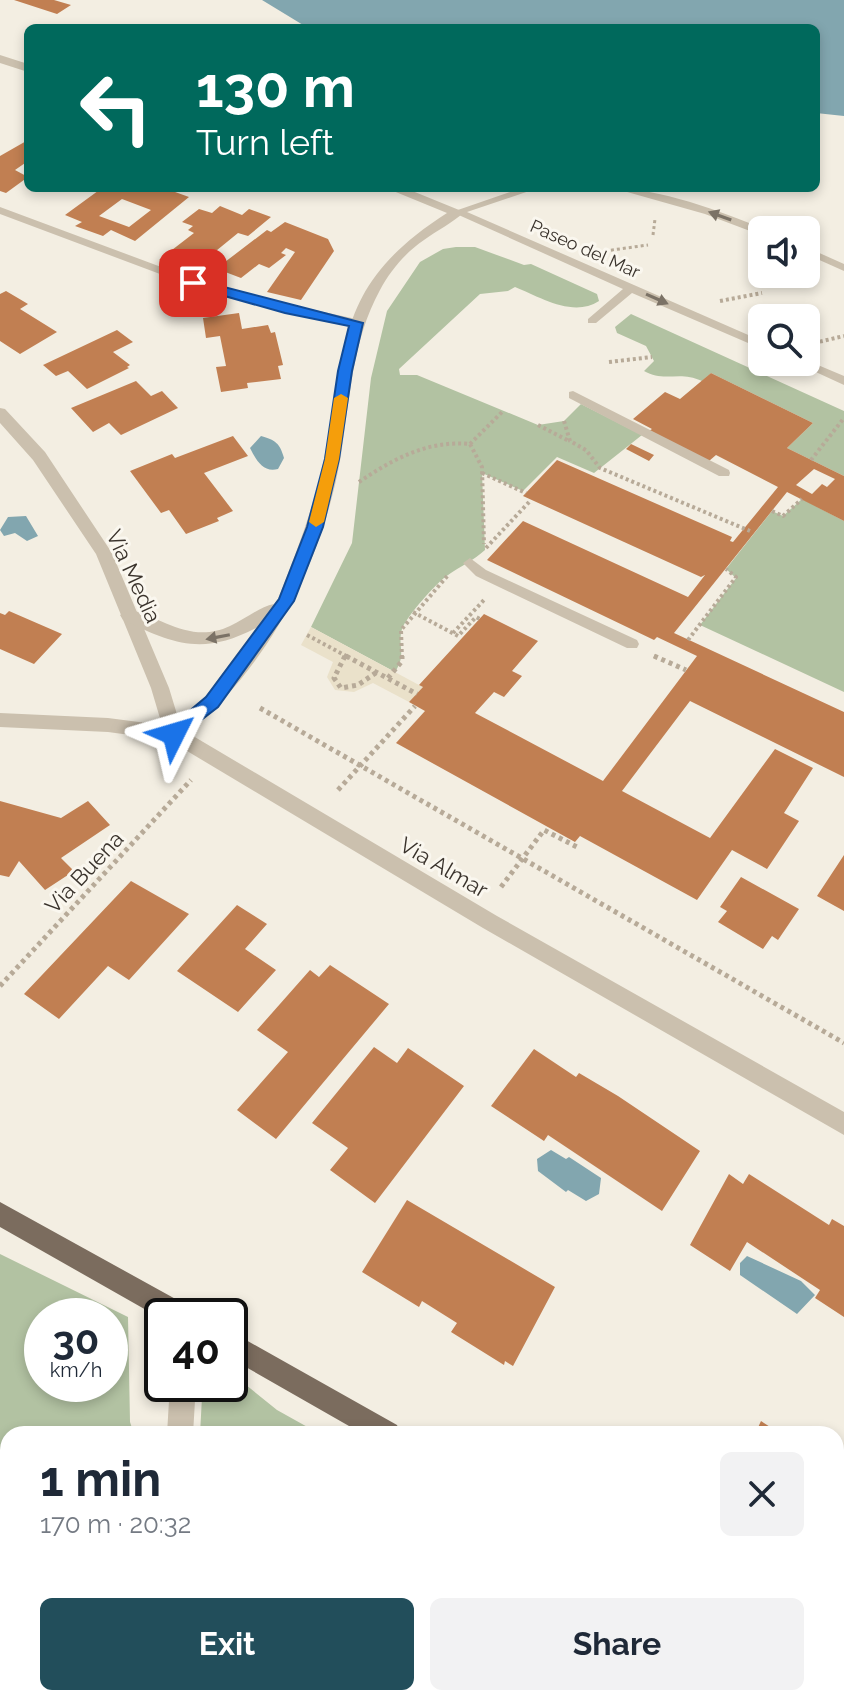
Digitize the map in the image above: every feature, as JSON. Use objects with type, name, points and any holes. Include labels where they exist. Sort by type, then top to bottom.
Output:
[{"type":"main road","points":[[0,1214],[149,1298]]},
{"type":"main road","points":[[248,1354],[374,1426]]},
{"type":"street","points":[[0,59],[24,67]]},
{"type":"street","name":"Paseo del Mar","points":[[404,192],[457,212]]},
{"type":"street","points":[[174,734],[212,702],[286,601],[315,527],[332,459],[345,371],[356,323],[374,287],[393,261],[417,238],[457,212]]},
{"type":"street","name":"Via Media","points":[[0,413],[39,456],[104,553],[160,688],[174,734]]},
{"type":"street","points":[[129,615],[179,639],[209,640],[237,633],[286,601]]},
{"type":"street","name":"Via Almar","points":[[0,720],[108,725],[174,734],[490,922],[844,1124]]},
{"type":"street","points":[[180,1426],[182,1402]]},
{"type":"lane","points":[[457,212],[520,192]]},
{"type":"lane","points":[[633,192],[709,212],[748,227]]},
{"type":"lane","points":[[0,210],[220,293],[356,323]]},
{"type":"lane","name":"Paseo del Mar","points":[[457,212],[748,339]]},
{"type":"lane","points":[[820,257],[844,268]]},
{"type":"lane","points":[[592,321],[631,288]]},
{"type":"lane","points":[[820,371],[844,381]]},
{"type":"lane","points":[[573,395],[724,473]]},
{"type":"lane","points":[[474,560],[481,573],[632,644]]},
{"type":"path","points":[[653,235],[655,218]]},
{"type":"path","points":[[604,251],[648,245]]},
{"type":"path","points":[[719,301],[762,293]]},
{"type":"path","points":[[820,341],[844,336]]},
{"type":"path","points":[[609,362],[652,357]]},
{"type":"path","points":[[470,444],[503,411]]},
{"type":"path","points":[[811,460],[844,418]]},
{"type":"path","points":[[564,421],[570,441]]},
{"type":"path","points":[[538,425],[586,450],[600,468],[750,531]]},
{"type":"path","points":[[359,482],[408,454],[461,442],[470,444],[482,473],[485,550],[490,555]]},
{"type":"path","points":[[482,473],[526,493]]},
{"type":"path","points":[[772,511],[783,516],[802,499]]},
{"type":"path","points":[[388,678],[402,661],[401,630],[413,612],[444,577],[485,550],[531,500]]},
{"type":"path","points":[[688,640],[736,577],[726,569]]},
{"type":"path","points":[[413,612],[458,636],[476,617],[480,619]]},
{"type":"path","points":[[453,633],[470,615]]},
{"type":"path","points":[[307,635],[417,694]]},
{"type":"path","points":[[654,645],[648,653],[686,670]]},
{"type":"path","points":[[345,656],[334,678],[341,688],[358,685],[377,672]]},
{"type":"path","points":[[338,790],[415,706]]},
{"type":"path","points":[[260,708],[844,1043]]},
{"type":"path","name":"Via Buena","points":[[0,986],[191,780]]},
{"type":"path","points":[[501,887],[544,830],[579,848]]},
{"type":"green space","points":[[475,247],[524,265],[531,264],[597,294],[599,301],[589,306],[568,307],[515,287],[508,291],[480,294],[399,369],[400,375],[417,375],[538,425],[564,421],[581,404],[642,435],[594,473],[557,457],[523,491],[482,473],[485,550],[443,579],[409,616],[402,629],[401,655],[395,672],[311,627],[352,543],[371,378],[387,311],[420,262],[443,249]]},
{"type":"green space","points":[[631,314],[748,367],[748,376],[767,376],[844,411],[844,476],[787,448],[813,423],[711,373],[702,381],[644,371],[654,361],[646,346],[617,333],[615,327]]},
{"type":"green space","points":[[802,499],[844,521],[844,692],[700,625],[736,578],[726,569],[772,511],[783,516]]},
{"type":"green space","points":[[0,1254],[89,1298],[24,1298],[24,1402],[128,1402],[128,1317],[131,1426],[0,1426]]},
{"type":"green space","points":[[248,1387],[277,1410],[306,1426],[200,1426],[202,1402],[248,1402]]},
{"type":"shaded area","points":[[311,627],[423,687],[409,702],[373,683],[354,692],[335,690],[327,677],[333,662],[301,645]]},
{"type":"water","points":[[262,0],[844,0],[844,116],[820,113],[820,24],[301,24]]},
{"type":"water","points":[[261,436],[281,449],[284,458],[278,469],[264,467],[252,453],[250,448]]},
{"type":"water","points":[[26,516],[38,536],[27,541],[15,533],[4,536],[0,530],[8,517]]},
{"type":"water","points":[[551,1150],[566,1159],[569,1157],[601,1178],[599,1194],[586,1201],[568,1190],[566,1192],[538,1171],[537,1159]]},
{"type":"water","points":[[747,1256],[801,1281],[815,1295],[797,1314],[740,1275],[740,1263]]},
{"type":"building","points":[[14,0],[54,0],[71,5],[57,14]]},
{"type":"building","points":[[24,142],[24,164],[15,170],[24,175],[24,180],[6,193],[0,191],[0,156]]},
{"type":"building","points":[[97,192],[175,192],[189,197],[135,241],[111,230],[103,236],[75,226],[82,222],[65,215]],"holes":[[[122,199],[151,210],[129,227],[99,216]]]},
{"type":"building","points":[[220,206],[242,215],[249,209],[271,217],[248,236],[238,233],[211,255],[219,257],[197,275],[159,260],[194,233],[188,230],[193,226],[182,222],[199,209],[212,213]]},
{"type":"building","points":[[285,222],[328,239],[334,251],[301,300],[267,292],[295,252],[286,248],[281,253],[286,255],[269,268],[259,264],[241,278],[220,270],[225,266],[221,265],[267,230],[271,232]]},
{"type":"building","points":[[6,291],[28,304],[20,309],[57,332],[20,354],[0,341],[0,294]]},
{"type":"building","points":[[239,313],[242,329],[268,325],[271,333],[275,332],[283,365],[278,366],[281,379],[247,383],[248,388],[221,392],[216,367],[226,366],[220,336],[206,338],[203,318]]},
{"type":"building","points":[[117,330],[133,342],[113,352],[130,365],[129,368],[87,389],[68,371],[56,376],[43,365]]},
{"type":"building","points":[[711,373],[813,423],[787,448],[844,476],[844,521],[787,492],[674,633],[844,712],[844,777],[690,701],[622,791],[710,838],[775,749],[813,768],[784,813],[799,821],[767,869],[732,850],[697,900],[580,836],[575,842],[396,743],[425,711],[409,702],[423,687],[419,685],[484,614],[538,641],[512,671],[522,676],[504,697],[494,692],[475,713],[603,781],[697,656],[657,637],[654,640],[487,560],[523,521],[688,597],[705,575],[701,577],[523,496],[557,460],[732,537],[730,541],[733,542],[778,487],[716,455],[709,461],[649,431],[652,429],[633,419],[665,392],[680,399]],"holes":[[[814,469],[835,479],[827,487],[822,484],[812,494],[796,485]]]},
{"type":"building","points":[[136,381],[151,396],[162,391],[178,408],[121,435],[109,423],[93,432],[71,408]]},
{"type":"building","points":[[233,436],[248,456],[204,473],[233,511],[217,518],[219,521],[186,534],[169,510],[161,513],[130,471],[172,454],[175,458]]},
{"type":"building","points":[[631,444],[654,455],[649,461],[626,449]]},
{"type":"building","points":[[9,611],[62,634],[34,664],[0,649],[0,613],[5,615]]},
{"type":"building","points":[[0,801],[61,818],[88,801],[110,825],[61,858],[74,871],[45,890],[19,861],[9,877],[0,875]]},
{"type":"building","points":[[844,855],[844,911],[817,896]]},
{"type":"building","points":[[741,877],[799,909],[778,940],[772,936],[763,949],[718,922],[727,911],[720,907]]},
{"type":"building","points":[[131,881],[189,914],[129,980],[108,966],[59,1019],[24,994]]},
{"type":"building","points":[[237,905],[267,924],[245,949],[276,970],[238,1012],[177,971]]},
{"type":"building","points":[[330,965],[389,1004],[276,1139],[237,1110],[288,1052],[257,1030],[310,970],[319,977]]},
{"type":"building","points":[[374,1047],[397,1063],[408,1048],[464,1086],[375,1203],[330,1170],[348,1148],[312,1123]]},
{"type":"building","points":[[534,1049],[576,1077],[579,1073],[618,1096],[700,1151],[662,1211],[548,1135],[544,1141],[491,1106]]},
{"type":"building","points":[[729,1174],[743,1184],[749,1174],[829,1225],[832,1219],[844,1226],[844,1317],[815,1298],[820,1290],[747,1242],[730,1271],[690,1245]]},
{"type":"building","points":[[407,1200],[555,1287],[513,1366],[505,1361],[504,1365],[451,1332],[457,1323],[422,1301],[419,1307],[362,1272]]},
{"type":"slow traffic","points":[[316,522],[332,459],[341,398]]},
{"type":"route","points":[[174,734],[212,702],[286,601],[315,527],[332,459],[345,371],[356,323],[289,310],[193,283]]}]
